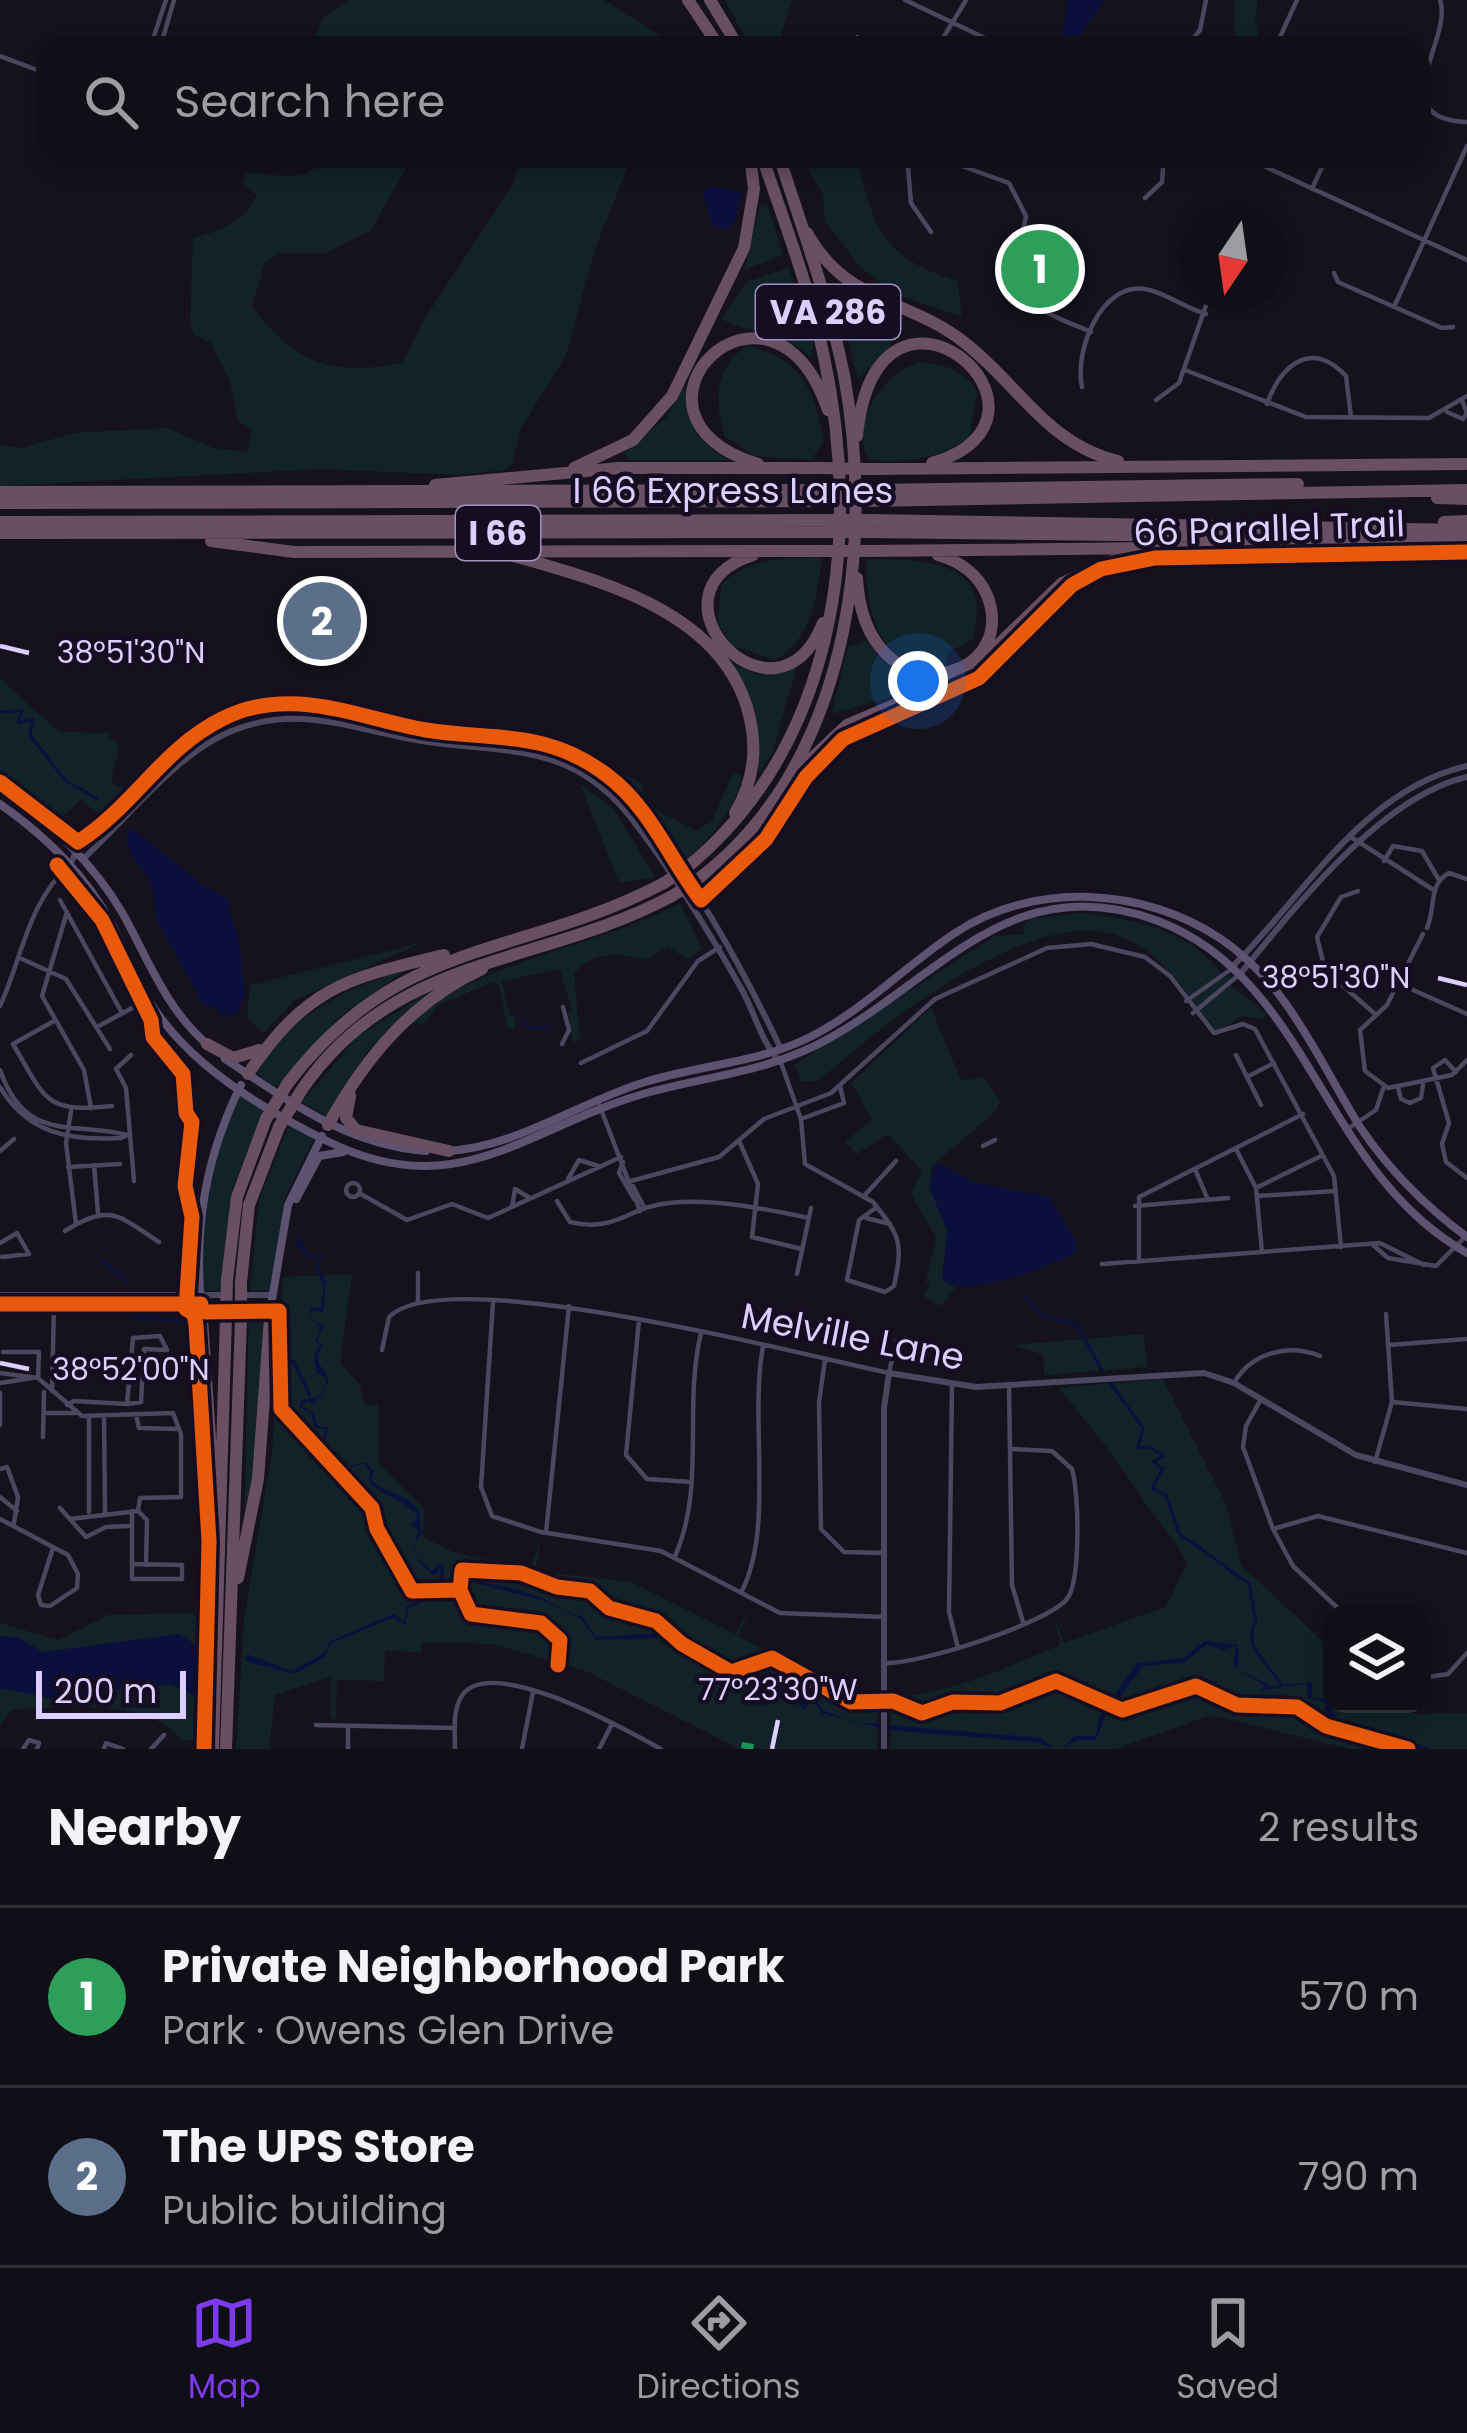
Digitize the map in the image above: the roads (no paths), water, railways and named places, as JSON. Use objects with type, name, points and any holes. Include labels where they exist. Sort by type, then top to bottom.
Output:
[{"type":"highway","points":[[688,0],[712,36]]},
{"type":"highway","points":[[710,0],[732,36]]},
{"type":"highway","points":[[501,479],[598,460],[633,440],[658,416],[739,265],[754,201],[751,168]]},
{"type":"highway","name":"VA 286","points":[[226,1749],[237,1197],[273,1123],[328,1036],[389,988],[492,944],[664,883],[685,869],[737,821],[792,738],[825,641],[836,575],[838,455],[820,341],[766,168]]},
{"type":"highway","name":"VA 286","points":[[294,1087],[349,1035],[413,989],[672,896],[730,853],[777,796],[816,718],[840,646],[862,471],[844,376],[783,168]]},
{"type":"highway","points":[[799,218],[822,255],[849,283],[961,339],[1059,436],[1100,456],[1149,466]]},
{"type":"highway","points":[[776,468],[726,450],[703,432],[694,415],[696,371],[708,355],[731,340],[772,341],[800,361],[827,404],[838,455]]},
{"type":"highway","points":[[862,471],[860,417],[879,371],[909,346],[950,348],[969,360],[983,383],[987,404],[980,429],[950,457],[895,469]]},
{"type":"highway","points":[[326,491],[619,468],[862,471],[1467,464]]},
{"type":"highway","name":"I 66","points":[[0,492],[867,496],[1467,491]]},
{"type":"highway","name":"I 66 Express Lanes","points":[[867,496],[1467,491]]},
{"type":"highway","name":"I 66 Express Lanes","points":[[0,503],[828,496]]},
{"type":"highway","name":"I 66 Express Lanes","points":[[0,522],[828,526]]},
{"type":"highway","name":"I 66 Express Lanes","points":[[867,526],[1467,525]]},
{"type":"highway","name":"I 66","points":[[0,533],[867,526],[1467,540]]},
{"type":"highway","points":[[168,534],[274,551],[502,553],[1145,552],[1467,540]]},
{"type":"highway","points":[[785,551],[740,560],[713,587],[711,627],[723,649],[740,662],[776,666],[805,650],[818,634],[836,575]]},
{"type":"highway","points":[[862,554],[860,604],[880,647],[914,672],[946,674],[981,650],[990,629],[990,605],[968,569],[940,555],[914,551]]},
{"type":"highway","points":[[777,796],[847,725],[959,679],[988,658],[1062,583],[1104,561],[1145,552]]},
{"type":"highway","points":[[502,553],[593,579],[652,604],[697,635],[727,669],[750,720],[751,771],[738,809],[704,852]]},
{"type":"highway","points":[[325,1131],[363,1068],[400,1024],[448,987],[568,937]]},
{"type":"highway","points":[[248,1074],[264,1046],[292,1014],[326,993],[387,968],[492,944]]},
{"type":"highway","points":[[207,1044],[243,1058],[264,1046]]},
{"type":"highway","points":[[363,1068],[345,1106],[351,1126],[376,1138],[449,1151]]},
{"type":"highway","points":[[200,1299],[219,1552]]},
{"type":"highway","points":[[230,1608],[257,1479],[271,1300]]},
{"type":"highway","name":"VA 286","points":[[213,1749],[234,1318]]},
{"type":"main road","points":[[0,790],[80,856],[114,899],[169,1002],[207,1044],[325,1131],[383,1147],[449,1151],[511,1138],[666,1075],[776,1051],[856,1009],[965,927],[1033,902],[1100,898],[1144,904],[1190,921],[1246,959],[1287,1004],[1358,1122],[1424,1203],[1467,1236]]},
{"type":"main road","points":[[0,804],[70,865],[95,896],[164,1023],[191,1052],[240,1088],[403,1163]]},
{"type":"main road","points":[[286,1213],[325,1152],[403,1163],[491,1157],[599,1104],[780,1062],[856,1023],[959,945],[1013,919],[1073,908],[1117,910],[1160,922],[1214,950],[1237,969],[1280,1022],[1344,1131],[1388,1189],[1467,1253]]},
{"type":"main road","points":[[200,1299],[197,1239],[204,1184],[248,1074]]},
{"type":"main road","points":[[271,1300],[286,1213],[325,1131]]},
{"type":"street","points":[[163,36],[158,34],[170,0]]},
{"type":"street","points":[[166,36],[170,0]]},
{"type":"street","points":[[905,0],[981,36]]},
{"type":"street","points":[[945,36],[965,0]]},
{"type":"street","points":[[1195,36],[1206,0]]},
{"type":"street","points":[[1281,36],[1298,0]]},
{"type":"street","points":[[1431,50],[1444,24],[1440,0]]},
{"type":"street","points":[[0,56],[36,70]]},
{"type":"street","points":[[1431,104],[1436,112],[1467,124]]},
{"type":"street","points":[[1394,307],[1467,146]]},
{"type":"street","points":[[907,168],[911,203],[931,232]]},
{"type":"street","points":[[973,168],[1009,183],[1023,200],[1025,226],[1012,268],[1018,289],[1031,303],[1091,332]]},
{"type":"street","points":[[1145,198],[1162,182],[1163,168]]},
{"type":"street","points":[[1268,168],[1467,260]]},
{"type":"street","points":[[1312,188],[1322,168]]},
{"type":"street","points":[[1334,272],[1338,282],[1442,328],[1453,327]]},
{"type":"street","points":[[1082,388],[1080,371],[1103,307],[1134,289],[1206,314],[1185,370],[1171,393],[1156,400]]},
{"type":"street","points":[[1267,404],[1279,374],[1292,361],[1321,359],[1350,382],[1351,418]]},
{"type":"street","points":[[1185,370],[1298,416],[1429,418],[1447,412],[1464,398],[1467,410],[1462,419],[1447,412]]},
{"type":"street","points":[[80,856],[172,759],[226,722],[292,707],[331,708],[404,728],[548,746],[589,766],[636,808],[725,944],[797,1107],[805,1164],[877,1207],[902,1248],[894,1286],[885,1292],[847,1280],[863,1217],[877,1207]]},
{"type":"street","points":[[0,1006],[22,959],[38,902],[70,865],[180,766],[228,733],[291,717],[339,720],[420,741],[517,748],[583,773],[629,815],[776,1051]]},
{"type":"street","points":[[172,759],[180,766]]},
{"type":"street","points":[[1193,1012],[1395,794],[1467,766]]},
{"type":"street","points":[[1355,840],[1408,798],[1467,777]]},
{"type":"street","points":[[1355,840],[1432,890]]},
{"type":"street","points":[[1384,860],[1393,847],[1422,851],[1439,880]]},
{"type":"street","points":[[1383,1089],[1363,1064],[1360,1030],[1387,1006],[1425,931],[1432,890],[1439,880],[1449,874],[1467,879]]},
{"type":"street","points":[[1358,890],[1341,897],[1317,937],[1330,976],[1375,1014]]},
{"type":"street","points":[[60,900],[122,1013]]},
{"type":"street","points":[[67,912],[42,996],[84,1070],[91,1108]]},
{"type":"street","points":[[59,937],[76,928]]},
{"type":"street","points":[[581,1063],[647,1031],[689,972],[725,944]]},
{"type":"street","points":[[630,1186],[719,1157],[764,1119],[839,1086],[934,999],[1047,948],[1091,944],[1141,955],[1165,971],[1214,1033],[1252,1026],[1324,1155],[1336,1191],[1341,1247]]},
{"type":"street","points":[[1214,950],[1222,967],[1218,980]]},
{"type":"street","points":[[22,959],[49,968],[70,983],[110,1049]]},
{"type":"street","points":[[1186,1001],[1237,969]]},
{"type":"street","points":[[1399,978],[1413,990],[1467,1014]]},
{"type":"street","points":[[95,1028],[134,1007]]},
{"type":"street","points":[[562,1044],[569,1033],[563,1007]]},
{"type":"street","points":[[54,1021],[14,1044],[45,1096],[71,1111],[112,1106]]},
{"type":"street","points":[[131,1055],[116,1069],[126,1088],[134,1181]]},
{"type":"street","points":[[1236,1055],[1261,1105]]},
{"type":"street","points":[[1456,1072],[1448,1060],[1440,1060],[1433,1068],[1449,1123],[1442,1144],[1446,1162],[1467,1178]]},
{"type":"street","points":[[1383,1089],[1436,1079],[1456,1072],[1467,1060]]},
{"type":"street","points":[[1246,1077],[1274,1064]]},
{"type":"street","points":[[0,1070],[26,1110],[69,1134]]},
{"type":"street","points":[[1398,1087],[1401,1099],[1414,1102],[1422,1095],[1422,1083]]},
{"type":"street","points":[[801,1119],[845,1102],[839,1086]]},
{"type":"street","points":[[0,1087],[31,1123],[69,1134],[130,1135]]},
{"type":"street","points":[[1344,1131],[1376,1110],[1383,1089]]},
{"type":"street","points":[[599,1104],[643,1210]]},
{"type":"street","points":[[71,1111],[68,1167],[76,1224]]},
{"type":"street","points":[[1139,1262],[1138,1197],[1304,1114]]},
{"type":"street","points":[[0,1151],[14,1139]]},
{"type":"street","points":[[983,1146],[995,1140]]},
{"type":"street","points":[[739,1142],[754,1167],[759,1207],[752,1237],[802,1249]]},
{"type":"street","points":[[1236,1148],[1257,1192],[1262,1252]]},
{"type":"street","points":[[1257,1192],[1324,1155]]},
{"type":"street","points":[[864,1196],[897,1159]]},
{"type":"street","points":[[568,1179],[579,1160],[598,1166]]},
{"type":"street","points":[[359,1193],[412,1220],[452,1204],[483,1218],[598,1166],[622,1160]]},
{"type":"street","points":[[68,1167],[120,1164]]},
{"type":"street","points":[[94,1166],[98,1213]]},
{"type":"street","points":[[1195,1168],[1208,1200]]},
{"type":"street","points":[[512,1207],[514,1189],[530,1198]]},
{"type":"street","points":[[1257,1192],[1336,1191]]},
{"type":"street","points":[[1135,1206],[1228,1198]]},
{"type":"street","points":[[557,1202],[571,1222],[597,1228],[669,1203],[759,1207],[809,1218]]},
{"type":"street","points":[[797,1274],[811,1208]]},
{"type":"street","points":[[65,1231],[98,1213],[116,1214],[159,1242]]},
{"type":"street","points":[[863,1217],[890,1224]]},
{"type":"street","points":[[0,1243],[17,1233],[29,1254],[2,1257]]},
{"type":"street","points":[[1372,1244],[1388,1258],[1442,1264],[1467,1236]]},
{"type":"street","points":[[1102,1264],[1372,1244],[1392,1245],[1424,1264]]},
{"type":"street","points":[[382,1350],[389,1317],[418,1302],[418,1273]]},
{"type":"street","points":[[0,1299],[54,1303],[200,1299]]},
{"type":"street","points":[[0,1299],[271,1300]]},
{"type":"street","name":"Melville Lane","points":[[418,1302],[568,1305],[952,1386],[1188,1372],[1234,1383],[1375,1462],[1467,1485]]},
{"type":"street","points":[[493,1302],[481,1498],[496,1520],[546,1533],[631,1543],[675,1556],[792,1616],[884,1617]]},
{"type":"street","points":[[43,1436],[54,1303]]},
{"type":"street","points":[[546,1533],[568,1305]]},
{"type":"street","points":[[1375,1462],[1391,1402],[1386,1314]]},
{"type":"street","points":[[639,1320],[626,1455],[647,1479],[691,1482]]},
{"type":"street","points":[[675,1556],[689,1521],[692,1384],[701,1333]]},
{"type":"street","points":[[67,1405],[74,1401],[127,1404],[141,1402],[144,1349],[166,1350],[160,1336],[133,1338],[127,1404]]},
{"type":"street","points":[[1389,1345],[1467,1339]]},
{"type":"street","points":[[884,1749],[889,1373],[896,1341]]},
{"type":"street","points":[[741,1593],[755,1554],[756,1400],[763,1346]]},
{"type":"street","points":[[3,1352],[39,1352],[35,1378]]},
{"type":"street","points":[[1234,1383],[1246,1365],[1265,1355],[1305,1352],[1320,1356]]},
{"type":"street","points":[[825,1360],[819,1402],[820,1529],[844,1552],[884,1553]]},
{"type":"street","points":[[0,1373],[26,1373],[76,1413]]},
{"type":"street","points":[[0,1383],[35,1378]]},
{"type":"street","points":[[1009,1385],[1012,1585],[1023,1622]]},
{"type":"street","points":[[952,1386],[949,1612],[958,1648]]},
{"type":"street","points":[[0,1393],[0,1425]]},
{"type":"street","points":[[1262,1400],[1246,1426],[1243,1447],[1273,1529],[1293,1566],[1335,1605]]},
{"type":"street","points":[[1391,1402],[1467,1409]]},
{"type":"street","points":[[44,1413],[104,1417],[173,1413],[181,1497],[140,1498],[132,1526],[133,1579],[182,1579],[182,1565],[133,1564]]},
{"type":"street","points":[[136,1414],[139,1428],[177,1429]]},
{"type":"street","points":[[88,1416],[89,1512]]},
{"type":"street","points":[[104,1417],[105,1512]]},
{"type":"street","points":[[884,1663],[921,1661],[958,1648],[1058,1607],[1072,1590],[1075,1482],[1059,1454],[1013,1448]]},
{"type":"street","points":[[0,1469],[7,1467],[16,1485],[14,1522]]},
{"type":"street","points":[[0,1497],[17,1511]]},
{"type":"street","points":[[60,1508],[86,1537],[106,1527],[132,1526]]},
{"type":"street","points":[[70,1519],[89,1512],[135,1511],[147,1518],[146,1564]]},
{"type":"street","points":[[1273,1529],[1318,1516],[1467,1553]]},
{"type":"street","points":[[0,1519],[14,1522],[25,1536],[68,1555],[79,1581],[77,1588],[50,1606],[41,1605],[38,1595],[52,1548]]},
{"type":"street","points":[[1431,1677],[1448,1674],[1467,1653]]},
{"type":"street","points":[[455,1749],[459,1701],[476,1684],[499,1682],[613,1724],[661,1749]]},
{"type":"street","points":[[522,1749],[533,1692]]},
{"type":"street","points":[[599,1749],[613,1724]]},
{"type":"street","points":[[316,1725],[455,1728]]},
{"type":"street","points":[[348,1726],[348,1749]]},
{"type":"street","points":[[151,1749],[164,1735]]},
{"type":"street","points":[[22,1749],[29,1740],[38,1743],[37,1749]]},
{"type":"street","points":[[104,1749],[106,1743],[123,1749]]},
{"type":"waterway","points":[[0,712],[22,711],[18,723],[33,720],[30,735],[65,780],[97,799]]},
{"type":"waterway","points":[[522,1020],[525,1027]]},
{"type":"waterway","points":[[529,1028],[549,1027]]},
{"type":"waterway","points":[[103,1261],[127,1282]]},
{"type":"waterway","points":[[1024,1297],[1044,1317],[1077,1324],[1102,1371]]},
{"type":"waterway","points":[[136,1317],[186,1322]]},
{"type":"waterway","points":[[282,1359],[294,1362],[310,1396]]},
{"type":"waterway","points":[[1111,1384],[1143,1428],[1138,1448],[1149,1447],[1164,1456],[1153,1462],[1163,1469],[1152,1488],[1166,1495],[1179,1533],[1249,1584],[1256,1621],[1254,1647],[1281,1685]]},
{"type":"place","name":"Private Neighborhood Park","points":[[1040,269]]},
{"type":"place","name":"The UPS Store","points":[[322,621]]}]
